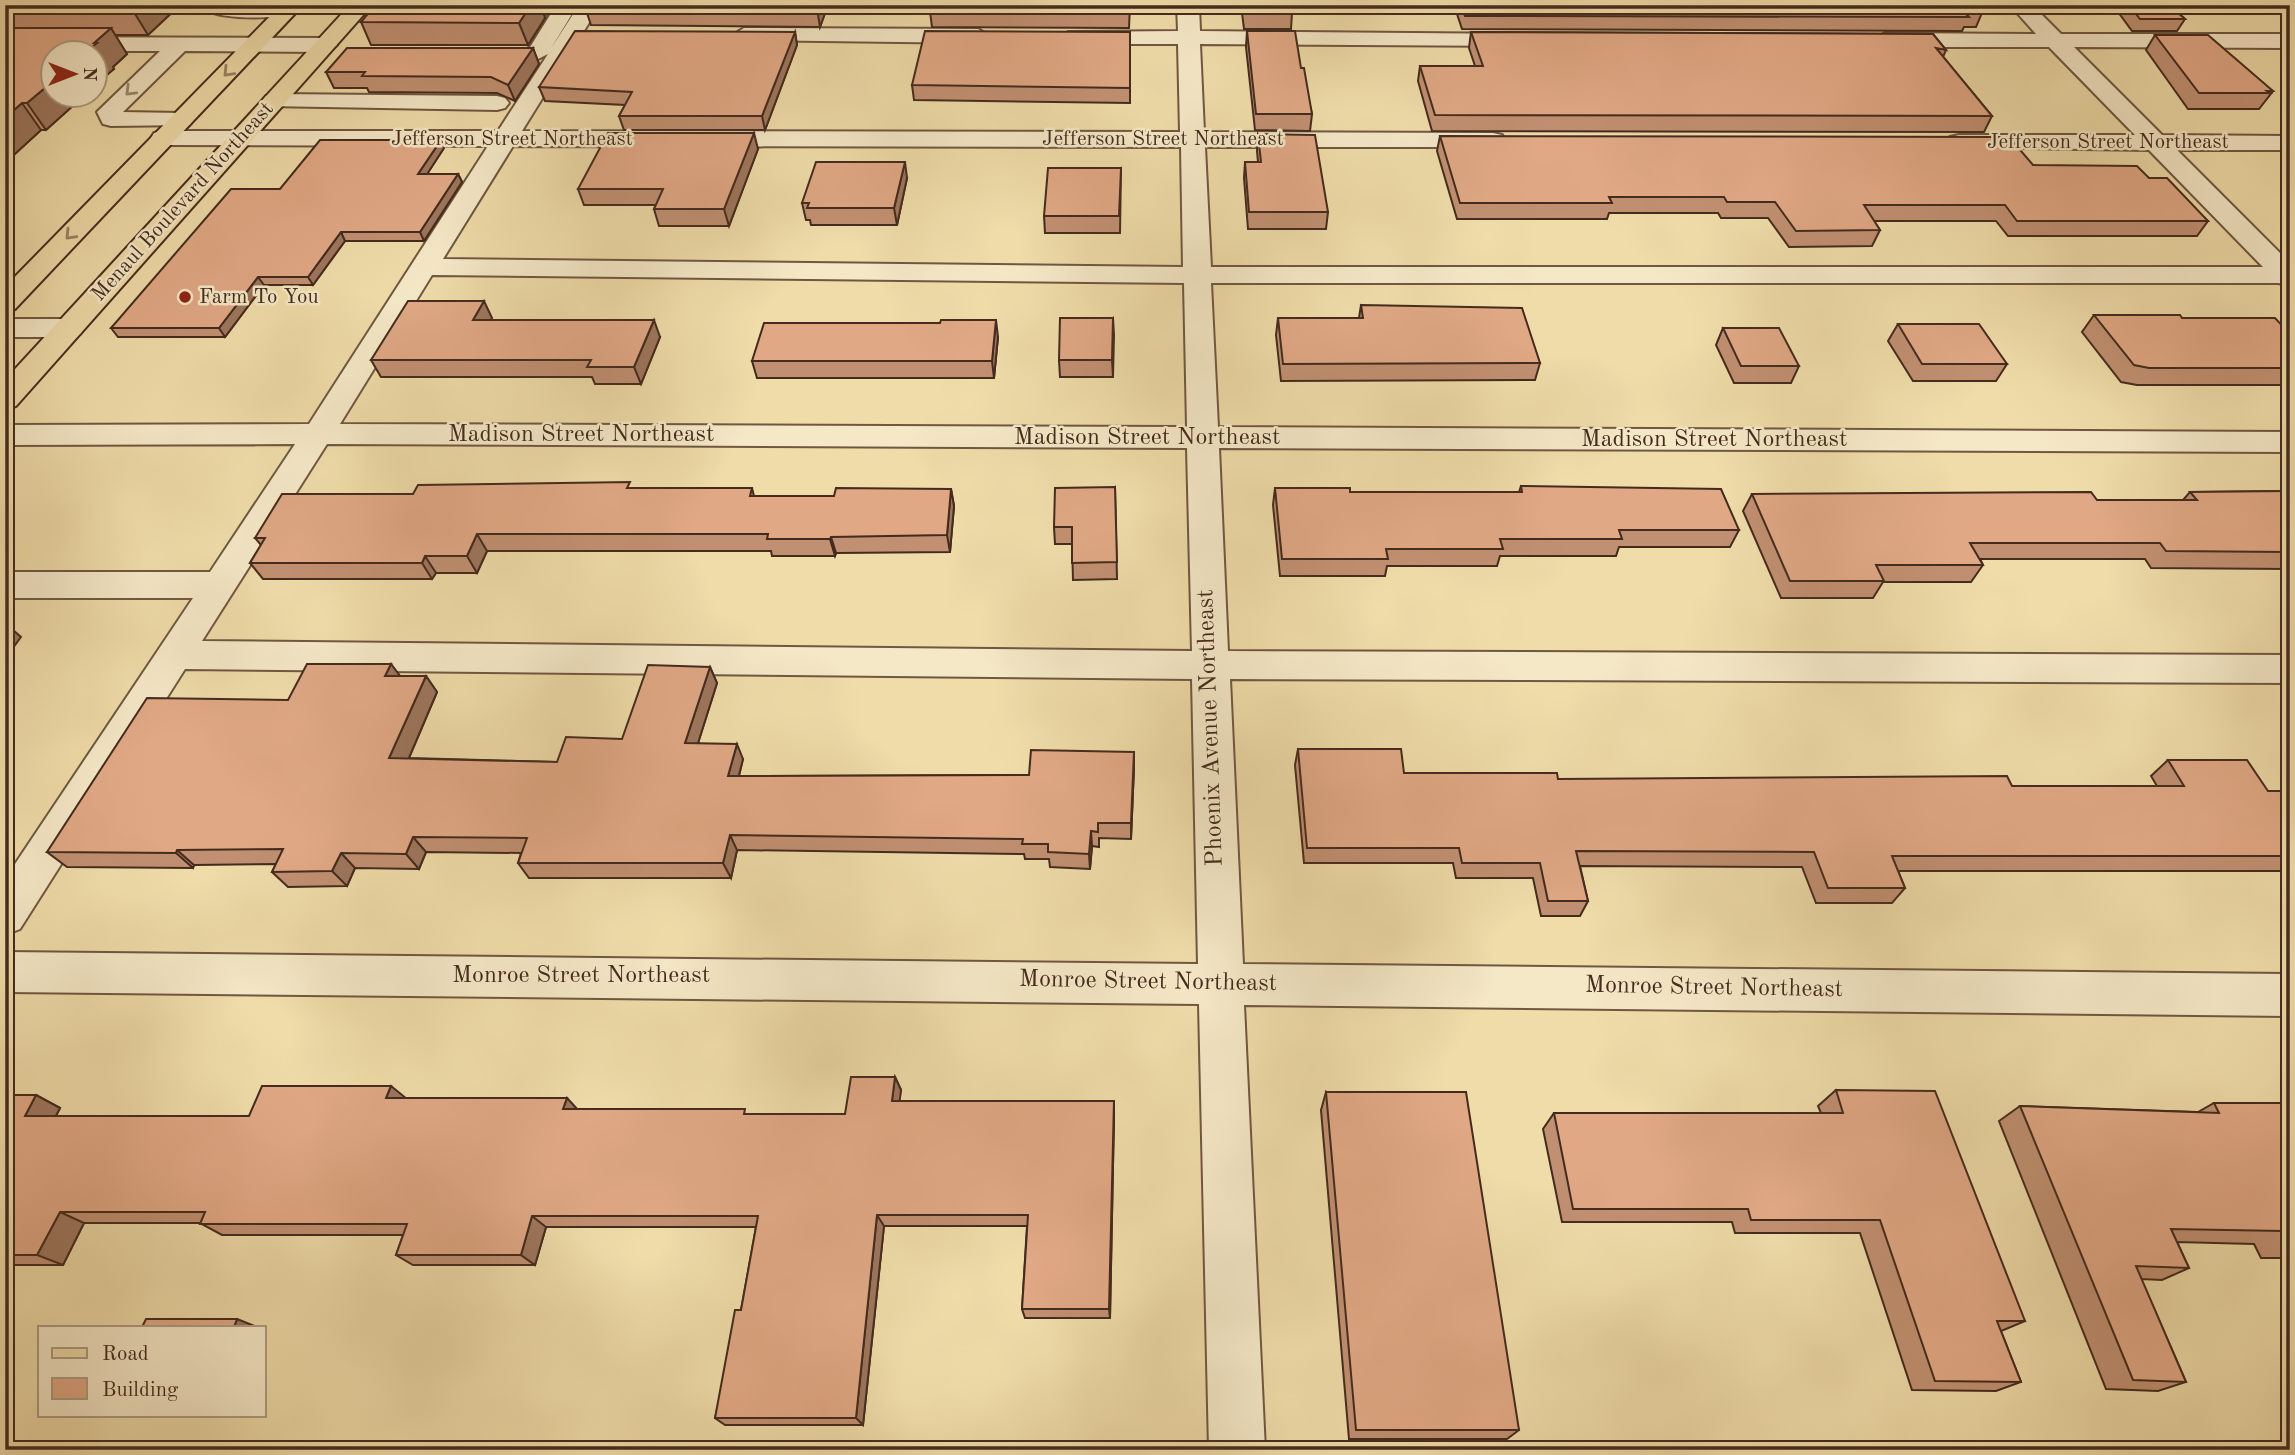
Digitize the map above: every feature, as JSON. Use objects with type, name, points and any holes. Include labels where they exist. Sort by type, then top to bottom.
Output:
[{"type":"main road","name":"Menaul Boulevard Northeast","points":[[5,399],[274,101],[329,51],[362,5]]},
{"type":"main road","points":[[5,303],[290,8]]},
{"type":"street","points":[[226,5],[220,10],[290,8]]},
{"type":"street","points":[[396,5],[555,9],[561,14],[529,55],[528,69],[465,138]]},
{"type":"street","points":[[2020,5],[2288,276]]},
{"type":"street","points":[[1054,37],[1188,21],[1543,38]]},
{"type":"street","name":"Phoenix Avenue Northeast","points":[[1188,21],[1237,1450]]},
{"type":"street","points":[[5,916],[318,434],[503,138],[586,25]]},
{"type":"street","points":[[722,35],[999,37]]},
{"type":"street","points":[[1861,40],[2290,41]]},
{"type":"street","points":[[5,44],[255,44],[329,51]]},
{"type":"street","points":[[180,44],[109,112],[111,119],[181,120]]},
{"type":"street","points":[[274,101],[497,103]]},
{"type":"street","name":"Jefferson Street Northeast","points":[[163,138],[1511,140]]},
{"type":"street","name":"Jefferson Street Northeast","points":[[1940,142],[2290,143]]},
{"type":"street","points":[[422,267],[1197,275],[2288,276]]},
{"type":"street","points":[[5,328],[69,328]]},
{"type":"street","name":"Madison Street Northeast","points":[[5,435],[2290,442]]},
{"type":"street","points":[[5,585],[220,585]]},
{"type":"street","points":[[175,655],[1209,665],[2290,669]]},
{"type":"street","name":"Monroe Street Northeast","points":[[5,972],[1220,982],[2290,995]]},
{"type":"building","points":[[5,5],[137,5],[132,9],[5,9]]},
{"type":"building","points":[[375,5],[531,5],[519,23],[361,22]]},
{"type":"building","points":[[818,5],[817,8],[585,7]]},
{"type":"building","points":[[931,5],[1129,5],[1129,13],[930,12]]},
{"type":"building","points":[[1244,5],[1291,5],[1292,13],[1245,13]]},
{"type":"building","points":[[1461,5],[1975,5],[1982,13],[1965,13],[1969,17],[1465,16]]},
{"type":"building","points":[[2129,5],[2169,5],[2185,19],[2140,19]]},
{"type":"building","points":[[5,28],[111,28],[100,38],[38,38],[38,94],[5,118]]},
{"type":"building","points":[[575,31],[795,32],[762,116],[619,116],[632,92],[539,87]]},
{"type":"building","points":[[925,31],[1130,32],[1130,88],[912,85]]},
{"type":"building","points":[[1247,31],[1295,31],[1312,114],[1256,114]]},
{"type":"building","points":[[1471,32],[1933,34],[1946,50],[1936,48],[1992,116],[1435,115],[1420,66],[1483,66]]},
{"type":"building","points":[[2155,35],[2208,35],[2273,91],[2199,93]]},
{"type":"building","points":[[347,48],[533,48],[508,85],[491,77],[362,76],[365,72],[326,72]]},
{"type":"building","points":[[608,133],[754,133],[724,209],[654,209],[663,189],[578,189]]},
{"type":"building","points":[[1258,134],[1315,135],[1328,212],[1249,212],[1245,162],[1261,162]]},
{"type":"building","points":[[1440,136],[2009,137],[2033,165],[2137,166],[2149,178],[2167,178],[2208,221],[2017,221],[2005,205],[1864,205],[1880,230],[1796,231],[1775,202],[1727,202],[1724,197],[1609,197],[1612,203],[1460,203]]},
{"type":"building","points":[[320,140],[441,140],[418,174],[458,174],[420,232],[341,232],[308,277],[258,277],[219,328],[111,328],[231,189],[280,189]]},
{"type":"building","points":[[816,162],[905,162],[894,208],[807,208],[809,203],[802,203]]},
{"type":"building","points":[[1048,168],[1121,168],[1119,216],[1044,216]]},
{"type":"building","points":[[408,301],[484,301],[473,320],[654,320],[634,367],[587,367],[591,360],[371,360]]},
{"type":"building","points":[[1361,305],[1522,308],[1540,363],[1283,364],[1278,318],[1363,318]]},
{"type":"building","points":[[2094,315],[2275,318],[2290,334],[2290,368],[2149,368],[2134,365]]},
{"type":"building","points":[[1060,318],[1113,318],[1112,360],[1059,360]]},
{"type":"building","points":[[941,320],[996,320],[992,361],[752,361],[764,323],[940,323]]},
{"type":"building","points":[[1898,324],[1979,324],[2007,364],[1922,364]]},
{"type":"building","points":[[1723,328],[1779,328],[1799,366],[1741,366]]},
{"type":"building","points":[[630,482],[627,488],[752,488],[750,496],[834,496],[836,488],[951,489],[947,535],[767,539],[768,534],[477,534],[467,556],[425,556],[422,563],[250,563],[265,538],[255,538],[282,494],[413,494],[418,485]]},
{"type":"building","points":[[1521,486],[1721,489],[1739,530],[1619,530],[1622,539],[1500,539],[1503,549],[1386,549],[1388,559],[1282,559],[1275,488],[1350,488],[1350,492],[1522,492]]},
{"type":"building","points":[[1115,487],[1117,562],[1072,563],[1072,527],[1054,527],[1055,488]]},
{"type":"building","points":[[2290,491],[2290,552],[2166,551],[2160,543],[1970,543],[1983,565],[1876,565],[1884,581],[1790,581],[1752,494],[2091,492],[2097,500],[2197,500],[2190,492]]},
{"type":"building","points":[[307,664],[391,664],[385,676],[426,676],[389,758],[557,762],[566,737],[622,739],[648,665],[710,667],[685,743],[737,744],[728,776],[1029,775],[1031,750],[1134,752],[1131,823],[1098,823],[1098,832],[1091,831],[1089,854],[1048,852],[1048,844],[1022,844],[1023,839],[730,835],[723,863],[518,863],[527,838],[413,837],[406,854],[341,853],[332,871],[272,872],[283,849],[177,850],[176,853],[47,852],[147,698],[288,700]]},
{"type":"building","points":[[1298,749],[1401,749],[1404,773],[1557,773],[1558,779],[2007,776],[2012,786],[2184,786],[2168,760],[2247,760],[2268,791],[2290,791],[2290,856],[1892,856],[1905,888],[1828,888],[1814,852],[1576,851],[1588,901],[1548,901],[1540,863],[1462,863],[1459,848],[1307,848]]},
{"type":"building","points":[[851,1077],[895,1077],[892,1101],[1114,1101],[1109,1309],[1022,1309],[1028,1215],[877,1215],[856,1418],[715,1418],[735,1310],[741,1310],[758,1216],[532,1216],[521,1255],[396,1255],[407,1224],[200,1224],[205,1212],[60,1212],[37,1255],[5,1255],[5,1095],[36,1095],[25,1116],[249,1116],[262,1086],[391,1086],[386,1098],[567,1098],[563,1109],[745,1109],[744,1114],[845,1114]]},
{"type":"building","points":[[1836,1090],[1935,1091],[2025,1321],[1997,1321],[2021,1382],[1935,1381],[1880,1220],[1751,1220],[1748,1209],[1573,1209],[1554,1113],[1843,1113]]},
{"type":"building","points":[[1326,1092],[1466,1092],[1519,1430],[1356,1430]]},
{"type":"building","points":[[2214,1103],[2290,1103],[2290,1244],[2283,1231],[2171,1229],[2189,1268],[2136,1266],[2186,1382],[2133,1380],[2020,1106],[2219,1113]]},
{"type":"building","points":[[146,1319],[237,1319],[234,1326],[142,1326]]},
{"type":"place","name":"Farm To You","points":[[185,297]]}]
